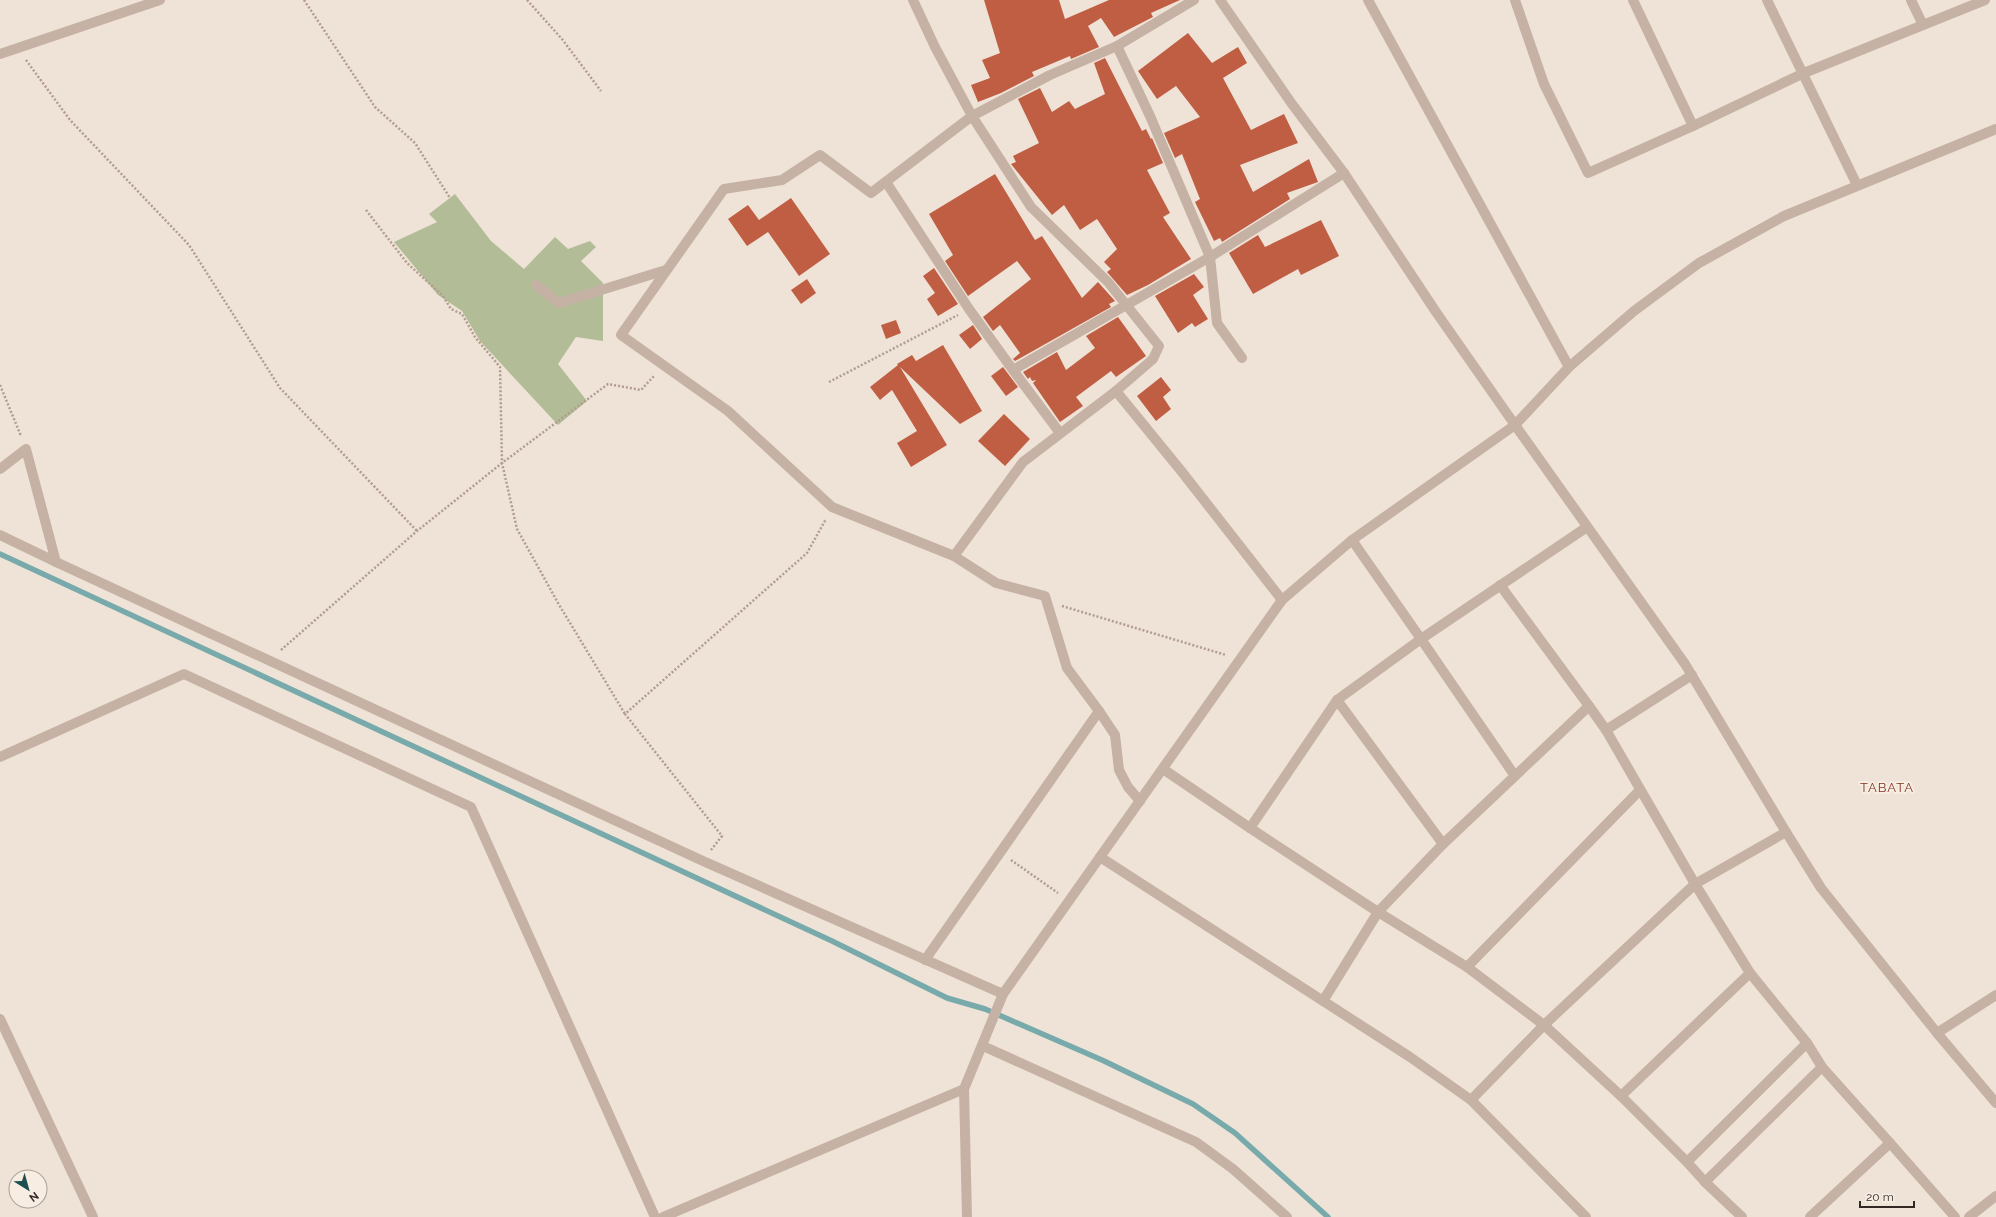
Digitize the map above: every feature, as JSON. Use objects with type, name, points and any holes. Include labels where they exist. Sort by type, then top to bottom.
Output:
[{"type":"street","points":[[0,54],[160,0]]},
{"type":"street","points":[[913,0],[935,47],[972,116],[1031,207],[1108,282],[1159,346],[1153,359],[1116,392],[1060,433],[1024,462],[954,556]]},
{"type":"street","points":[[1140,801],[1128,787],[1119,770],[1115,735],[1067,668],[1044,596],[996,583],[954,556],[832,507],[728,411],[621,335],[724,189],[782,180],[820,155],[871,193],[972,116],[1050,75],[1117,46],[1194,0]]},
{"type":"street","points":[[1220,0],[1292,104],[1344,173],[1436,312],[1692,675],[1786,832],[1822,888],[1937,1033],[1996,1103]]},
{"type":"street","points":[[1368,0],[1569,367]]},
{"type":"street","points":[[1515,0],[1544,84],[1588,173],[1693,126],[1804,73],[1985,0]]},
{"type":"street","points":[[1633,0],[1693,126]]},
{"type":"street","points":[[1767,0],[1804,73],[1857,186]]},
{"type":"street","points":[[1911,0],[1923,25]]},
{"type":"street","points":[[1117,46],[1150,116],[1210,257],[1217,323],[1242,358]]},
{"type":"street","points":[[967,1217],[964,1089],[983,1046],[1003,994],[1242,659],[1282,600],[1352,540],[1515,425],[1569,367],[1634,311],[1699,263],[1784,216],[1996,129]]},
{"type":"street","points":[[1013,370],[1210,257],[1344,173]]},
{"type":"street","points":[[886,182],[969,309],[1060,433]]},
{"type":"street","points":[[536,285],[558,303],[666,270]]},
{"type":"street","points":[[1116,392],[1182,472],[1282,600]]},
{"type":"street","points":[[0,469],[26,450],[56,562]]},
{"type":"street","points":[[1250,828],[1337,700],[1421,639],[1587,526]]},
{"type":"street","points":[[0,535],[703,861],[1003,994]]},
{"type":"street","points":[[1352,540],[1515,776]]},
{"type":"street","points":[[1500,585],[1606,730],[1695,884],[1750,973],[1807,1043],[1822,1067],[1955,1217]]},
{"type":"street","points":[[0,757],[184,674],[472,807],[655,1217]]},
{"type":"street","points":[[1606,730],[1692,675]]},
{"type":"street","points":[[1337,700],[1443,844]]},
{"type":"street","points":[[1323,1001],[1378,912],[1443,844],[1589,706]]},
{"type":"street","points":[[925,960],[1099,711]]},
{"type":"street","points":[[1163,768],[1250,828],[1378,912],[1467,967],[1544,1025],[1621,1096],[1705,1182],[1742,1217]]},
{"type":"street","points":[[1467,967],[1640,790]]},
{"type":"street","points":[[1471,1100],[1544,1025],[1695,884],[1786,832]]},
{"type":"street","points":[[1100,857],[1410,1057],[1471,1100],[1586,1217]]},
{"type":"street","points":[[1621,1096],[1750,973]]},
{"type":"street","points":[[1937,1033],[1996,995]]},
{"type":"street","points":[[0,1019],[93,1217]]},
{"type":"street","points":[[1687,1162],[1807,1043]]},
{"type":"street","points":[[983,1046],[1196,1142],[1233,1169],[1287,1217]]},
{"type":"street","points":[[1705,1182],[1822,1067]]},
{"type":"street","points":[[663,1217],[964,1089]]},
{"type":"street","points":[[1810,1217],[1890,1143]]},
{"type":"street","points":[[1969,1217],[1996,1196]]},
{"type":"path","points":[[304,0],[375,107],[415,143],[450,198]]},
{"type":"path","points":[[527,0],[562,39],[601,90]]},
{"type":"path","points":[[17,48],[70,120],[189,245],[280,388],[417,531]]},
{"type":"path","points":[[366,210],[407,263],[443,296],[451,309],[462,314],[475,337],[500,368],[502,462],[517,529],[558,603],[625,714],[722,836],[703,861]]},
{"type":"path","points":[[830,382],[969,309]]},
{"type":"path","points":[[269,660],[417,531],[502,462],[608,384],[641,390],[664,365]]},
{"type":"path","points":[[0,385],[26,450]]},
{"type":"path","points":[[625,714],[807,553],[832,507]]},
{"type":"path","points":[[1046,602],[1242,659]]},
{"type":"path","points":[[1000,852],[1070,901]]},
{"type":"green space","points":[[455,194],[491,241],[524,269],[555,237],[568,249],[590,241],[596,247],[581,261],[603,283],[603,341],[576,337],[558,364],[587,401],[558,425],[480,341],[462,311],[438,295],[394,242],[437,222],[429,214]]},
{"type":"building","points":[[984,0],[1059,0],[1065,19],[1109,0],[1180,0],[1151,13],[1153,17],[1114,37],[1101,18],[1088,26],[1099,47],[1071,59],[1070,56],[1032,72],[1034,76],[1001,93],[978,102],[971,85],[990,78],[982,60],[1000,53]]},
{"type":"building","points":[[1188,33],[1212,63],[1238,47],[1247,63],[1223,78],[1251,130],[1284,114],[1298,143],[1240,165],[1253,192],[1309,159],[1318,182],[1287,193],[1290,199],[1222,242],[1220,238],[1214,241],[1195,202],[1200,199],[1182,154],[1175,158],[1164,133],[1200,117],[1176,86],[1157,99],[1138,71]]},
{"type":"building","points":[[1105,58],[1142,131],[1146,129],[1151,139],[1152,138],[1163,163],[1147,170],[1170,213],[1163,217],[1191,259],[1148,285],[1127,295],[1107,272],[1111,269],[1104,262],[1117,249],[1097,219],[1080,230],[1064,205],[1052,215],[1011,164],[1016,162],[1013,156],[1039,143],[1018,99],[1040,88],[1052,112],[1069,101],[1075,109],[1105,94],[1094,63]]},
{"type":"building","points":[[995,174],[1035,240],[1042,236],[1082,298],[1098,282],[1115,301],[1109,304],[1111,307],[1015,361],[1013,359],[1020,353],[1000,325],[993,331],[983,317],[1031,279],[1017,261],[968,296],[945,261],[953,255],[929,214]]},
{"type":"building","points":[[791,198],[830,254],[799,276],[768,232],[747,246],[728,219],[748,205],[759,220]]},
{"type":"building","points":[[1321,220],[1339,256],[1301,275],[1298,269],[1253,294],[1229,253],[1258,235],[1265,247]]},
{"type":"building","points":[[934,268],[958,304],[938,316],[927,299],[935,293],[923,276]]},
{"type":"building","points":[[1194,274],[1204,287],[1193,295],[1208,319],[1195,327],[1192,323],[1178,333],[1155,296]]},
{"type":"building","points":[[807,279],[816,293],[801,304],[791,290]]},
{"type":"building","points":[[1118,317],[1146,356],[1116,377],[1111,371],[1076,397],[1083,406],[1060,422],[1033,383],[1036,380],[1032,381],[1030,377],[1028,379],[1023,372],[1057,352],[1066,370],[1095,348],[1086,336]]},
{"type":"building","points":[[896,320],[901,333],[886,339],[881,325]]},
{"type":"building","points":[[973,325],[982,339],[970,349],[959,335]]},
{"type":"building","points":[[943,345],[982,411],[960,424],[900,367],[947,445],[911,467],[897,443],[917,431],[892,390],[880,400],[870,387],[898,365],[897,364],[912,355],[916,361]]},
{"type":"building","points":[[1003,367],[1018,387],[1006,396],[991,376]]},
{"type":"building","points":[[1161,377],[1171,390],[1163,397],[1171,409],[1156,421],[1137,396]]},
{"type":"building","points":[[1004,414],[1030,439],[1005,466],[978,441]]},
{"type":"waterway","points":[[0,554],[832,941],[947,998],[985,1009],[1102,1060],[1193,1104],[1235,1133],[1328,1217]]},
{"type":"district","name":"TABATA","points":[[1887,787]]}]
